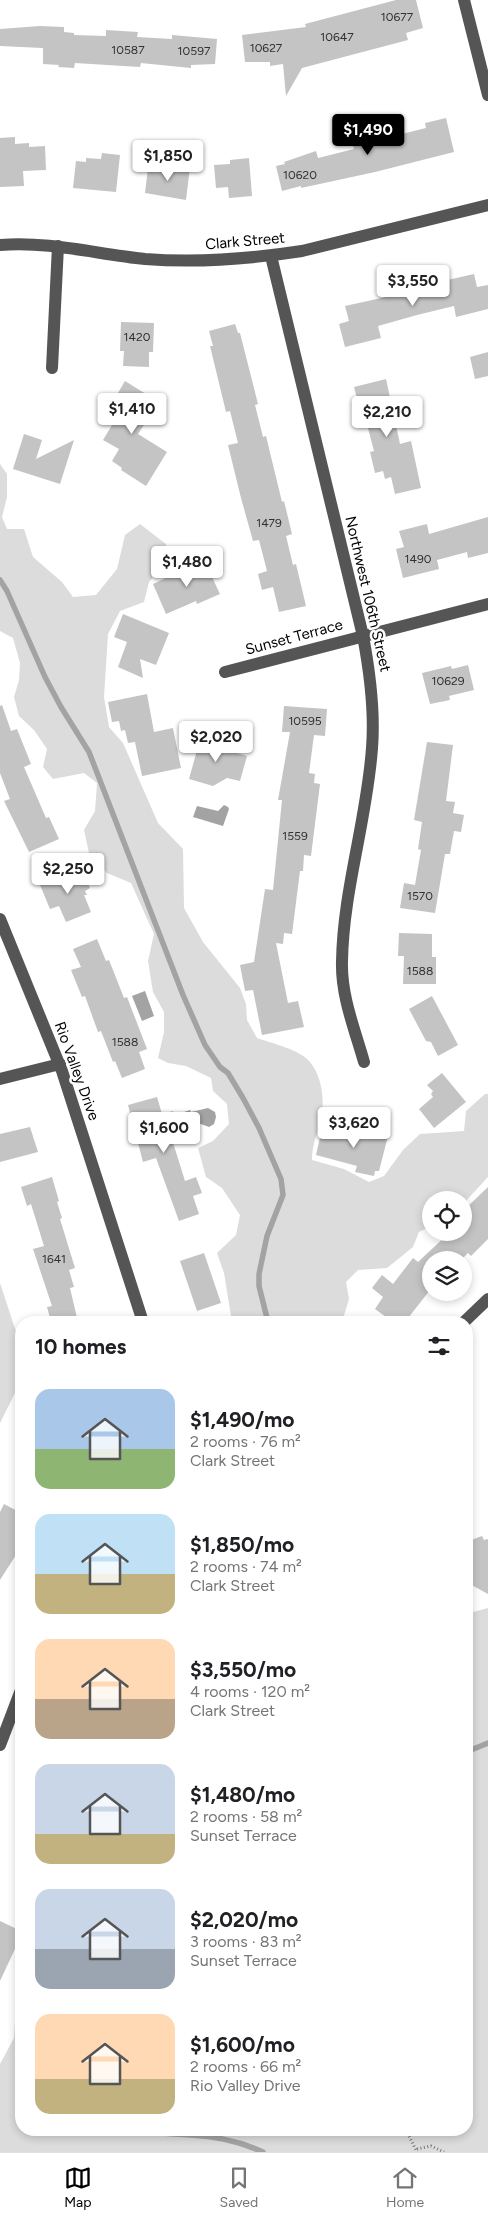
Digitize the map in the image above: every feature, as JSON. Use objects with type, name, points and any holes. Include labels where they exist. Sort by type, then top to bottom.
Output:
[{"type":"street","points":[[464,0],[488,95]]},
{"type":"street","name":"Clark Street","points":[[0,245],[58,246],[143,258],[196,262],[270,256],[302,252],[488,205]]},
{"type":"street","points":[[52,368],[58,246]]},
{"type":"street","name":"Northwest 106th Street","points":[[270,256],[363,636],[371,676],[373,712],[372,749],[345,924],[342,964],[347,1003],[364,1062]]},
{"type":"street","name":"Sunset Terrace","points":[[225,672],[488,604]]},
{"type":"street","name":"Rio Valley Drive","points":[[0,919],[60,1064],[141,1316]]},
{"type":"street","points":[[0,1079],[60,1064]]},
{"type":"street","points":[[470,1316],[488,1299]]},
{"type":"street","points":[[0,1745],[15,1706]]},
{"type":"path","points":[[409,2136],[417,2151],[431,2146],[444,2152]]},
{"type":"shaded area","points":[[0,464],[7,474],[7,497],[2,517],[7,529],[24,529],[33,557],[62,582],[73,597],[96,595],[117,569],[125,535],[140,524],[166,544],[166,561],[149,582],[144,602],[120,611],[108,634],[104,697],[109,727],[123,743],[158,823],[183,849],[184,908],[203,942],[240,988],[246,1004],[247,1020],[257,1038],[300,1054],[314,1068],[322,1089],[323,1104],[312,1160],[344,1169],[369,1182],[384,1176],[403,1150],[420,1134],[464,1131],[466,1111],[485,1094],[488,1094],[488,1177],[472,1194],[472,1191],[422,1191],[422,1230],[419,1232],[413,1247],[387,1268],[358,1270],[346,1282],[349,1299],[344,1316],[231,1316],[224,1273],[217,1253],[236,1235],[240,1215],[222,1188],[206,1177],[198,1148],[213,1141],[229,1124],[227,1104],[213,1091],[211,1078],[186,1066],[168,1063],[158,1058],[164,1032],[164,1012],[153,992],[148,961],[154,934],[131,883],[107,873],[89,853],[84,830],[95,811],[97,783],[84,773],[53,779],[43,767],[47,749],[34,730],[19,716],[14,697],[19,680],[20,663],[13,638],[0,631]]},
{"type":"shaded area","points":[[224,805],[229,809],[223,826],[193,817],[197,806],[218,811]]},
{"type":"shaded area","points":[[145,991],[154,1016],[142,1021],[132,996]]},
{"type":"shaded area","points":[[208,1108],[215,1112],[214,1124],[209,1127],[201,1124],[189,1128],[184,1112]]},
{"type":"shaded area","points":[[0,1283],[15,1329],[15,1393],[0,1423]]},
{"type":"shaded area","points":[[488,1608],[488,2152],[0,2152],[0,2064],[14,2038],[15,2022],[15,2136],[473,2136],[473,1612]]},
{"type":"building","points":[[396,0],[416,0],[423,28],[406,33],[408,40],[302,68],[286,96],[283,64],[270,66],[270,62],[245,62],[242,35],[306,27],[305,24]]},
{"type":"building","points":[[40,26],[64,27],[64,32],[74,33],[74,35],[106,36],[106,30],[138,32],[137,37],[172,39],[172,35],[217,39],[215,64],[191,65],[191,68],[141,63],[140,67],[75,63],[74,68],[58,67],[59,65],[43,64],[43,48],[0,46],[0,29]]},
{"type":"building","points":[[446,118],[454,152],[375,172],[282,191],[276,166],[285,164],[284,162],[316,151],[318,158],[354,149],[350,135],[377,129],[379,137],[386,136],[386,138],[426,128],[425,123]]},
{"type":"building","points":[[15,137],[15,144],[29,143],[29,147],[45,146],[46,170],[23,171],[24,186],[0,187],[0,138]]},
{"type":"building","points":[[102,153],[120,155],[116,192],[73,188],[76,161],[86,162],[86,158],[101,159]]},
{"type":"building","points":[[249,158],[252,196],[229,198],[228,187],[216,188],[214,165],[230,164],[230,160]]},
{"type":"building","points":[[174,165],[190,167],[186,200],[145,193],[148,168],[157,169],[157,166],[173,168]]},
{"type":"building","points":[[474,274],[477,287],[488,285],[488,309],[456,317],[454,306],[417,315],[378,326],[381,338],[345,347],[339,324],[349,321],[345,306],[404,293],[403,290]]},
{"type":"building","points":[[121,322],[154,323],[153,352],[149,352],[149,367],[123,366],[124,351],[120,351]]},
{"type":"building","points":[[235,324],[238,333],[240,333],[258,404],[255,405],[263,437],[266,436],[282,502],[284,501],[292,534],[286,536],[293,565],[296,564],[306,606],[279,612],[273,587],[262,590],[258,574],[267,571],[259,540],[253,541],[241,498],[228,445],[238,443],[230,411],[226,412],[210,346],[213,346],[209,331]]},
{"type":"building","points":[[488,352],[488,376],[475,379],[470,357]]},
{"type":"building","points":[[386,379],[400,444],[411,441],[421,488],[395,494],[391,477],[385,479],[383,471],[375,473],[370,452],[374,451],[365,417],[362,418],[354,387]]},
{"type":"building","points":[[125,381],[146,394],[140,404],[153,411],[138,434],[167,452],[146,486],[121,470],[122,468],[112,461],[119,449],[103,440],[112,425],[104,420]]},
{"type":"building","points":[[24,434],[42,440],[36,459],[74,440],[60,484],[13,469]]},
{"type":"building","points":[[488,517],[488,553],[468,558],[467,552],[437,560],[439,569],[403,578],[396,549],[404,547],[399,531],[427,524],[429,534]]},
{"type":"building","points":[[204,560],[220,594],[197,604],[196,601],[166,614],[153,584]]},
{"type":"building","points":[[123,614],[169,633],[156,665],[140,659],[143,678],[118,667],[127,642],[114,637]]},
{"type":"building","points":[[468,665],[474,690],[449,696],[450,700],[430,704],[422,673],[451,666],[452,669]]},
{"type":"building","points":[[147,694],[154,732],[173,728],[181,768],[142,776],[135,742],[128,743],[125,730],[121,731],[119,721],[112,722],[108,702]]},
{"type":"building","points":[[2,705],[11,731],[17,729],[31,764],[24,767],[46,818],[49,817],[59,839],[29,852],[4,801],[10,799],[0,773],[0,706]]},
{"type":"building","points":[[284,706],[327,709],[325,736],[314,735],[309,773],[315,774],[314,783],[320,784],[311,856],[304,855],[303,871],[300,871],[292,934],[284,933],[283,944],[276,943],[288,1003],[298,1001],[304,1027],[262,1035],[253,990],[245,991],[240,965],[254,962],[265,889],[273,890],[282,800],[278,800],[290,732],[282,732]]},
{"type":"building","points":[[201,736],[232,745],[230,751],[247,756],[240,781],[227,778],[213,786],[189,779]]},
{"type":"building","points":[[427,742],[453,745],[446,801],[455,802],[453,813],[464,815],[461,832],[454,831],[450,854],[445,854],[435,913],[400,908],[404,883],[415,885],[421,850],[418,849],[422,822],[414,820]]},
{"type":"building","points":[[76,870],[78,874],[83,872],[90,888],[85,891],[87,895],[84,895],[91,912],[66,922],[59,906],[50,909],[40,885]]},
{"type":"building","points":[[399,933],[432,934],[432,957],[436,957],[436,984],[403,984],[404,956],[398,956]]},
{"type":"building","points":[[97,939],[106,961],[109,960],[124,998],[127,997],[147,1049],[139,1052],[145,1069],[122,1078],[115,1061],[113,1062],[101,1031],[98,1032],[85,996],[82,997],[71,970],[81,967],[73,949]]},
{"type":"building","points":[[432,996],[458,1045],[438,1056],[431,1042],[426,1041],[409,1009]]},
{"type":"building","points":[[442,1073],[466,1102],[434,1128],[419,1109],[433,1097],[431,1094],[433,1091],[427,1085]]},
{"type":"building","points":[[157,1097],[162,1114],[173,1111],[178,1131],[170,1133],[185,1181],[196,1177],[202,1193],[193,1196],[199,1214],[179,1221],[156,1158],[143,1162],[128,1105]]},
{"type":"building","points":[[30,1127],[38,1152],[0,1162],[0,1134]]},
{"type":"building","points":[[322,1129],[336,1132],[337,1129],[368,1137],[369,1131],[388,1136],[379,1171],[375,1171],[374,1176],[355,1172],[357,1166],[316,1155]]},
{"type":"building","points":[[52,1177],[59,1201],[57,1202],[62,1218],[60,1219],[75,1268],[69,1270],[74,1287],[70,1288],[77,1316],[49,1316],[47,1307],[52,1306],[33,1249],[44,1246],[31,1204],[27,1206],[21,1187]]},
{"type":"building","points":[[488,1187],[488,1239],[472,1255],[472,1251],[430,1251],[440,1241],[472,1241],[472,1202]]},
{"type":"building","points":[[204,1253],[221,1303],[197,1311],[180,1261]]},
{"type":"building","points":[[413,1258],[418,1262],[422,1258],[422,1300],[410,1316],[385,1316],[375,1309],[383,1297],[372,1288],[382,1275],[393,1284]]},
{"type":"building","points":[[4,1504],[15,1510],[15,1556],[0,1580],[0,1512]]},
{"type":"building","points":[[482,1536],[484,1540],[488,1539],[488,1594],[473,1586],[473,1539]]},
{"type":"building","points":[[0,1921],[15,1928],[15,1949],[0,1981]]},
{"type":"waterway","points":[[0,580],[7,591],[45,677],[89,752],[183,995],[205,1045],[220,1067],[228,1073],[243,1098],[259,1128],[281,1179],[283,1195],[267,1236],[259,1274],[259,1286],[266,1316]]},
{"type":"waterway","points":[[473,1749],[488,1743]]},
{"type":"waterway","points":[[200,2136],[237,2142],[263,2152]]}]
